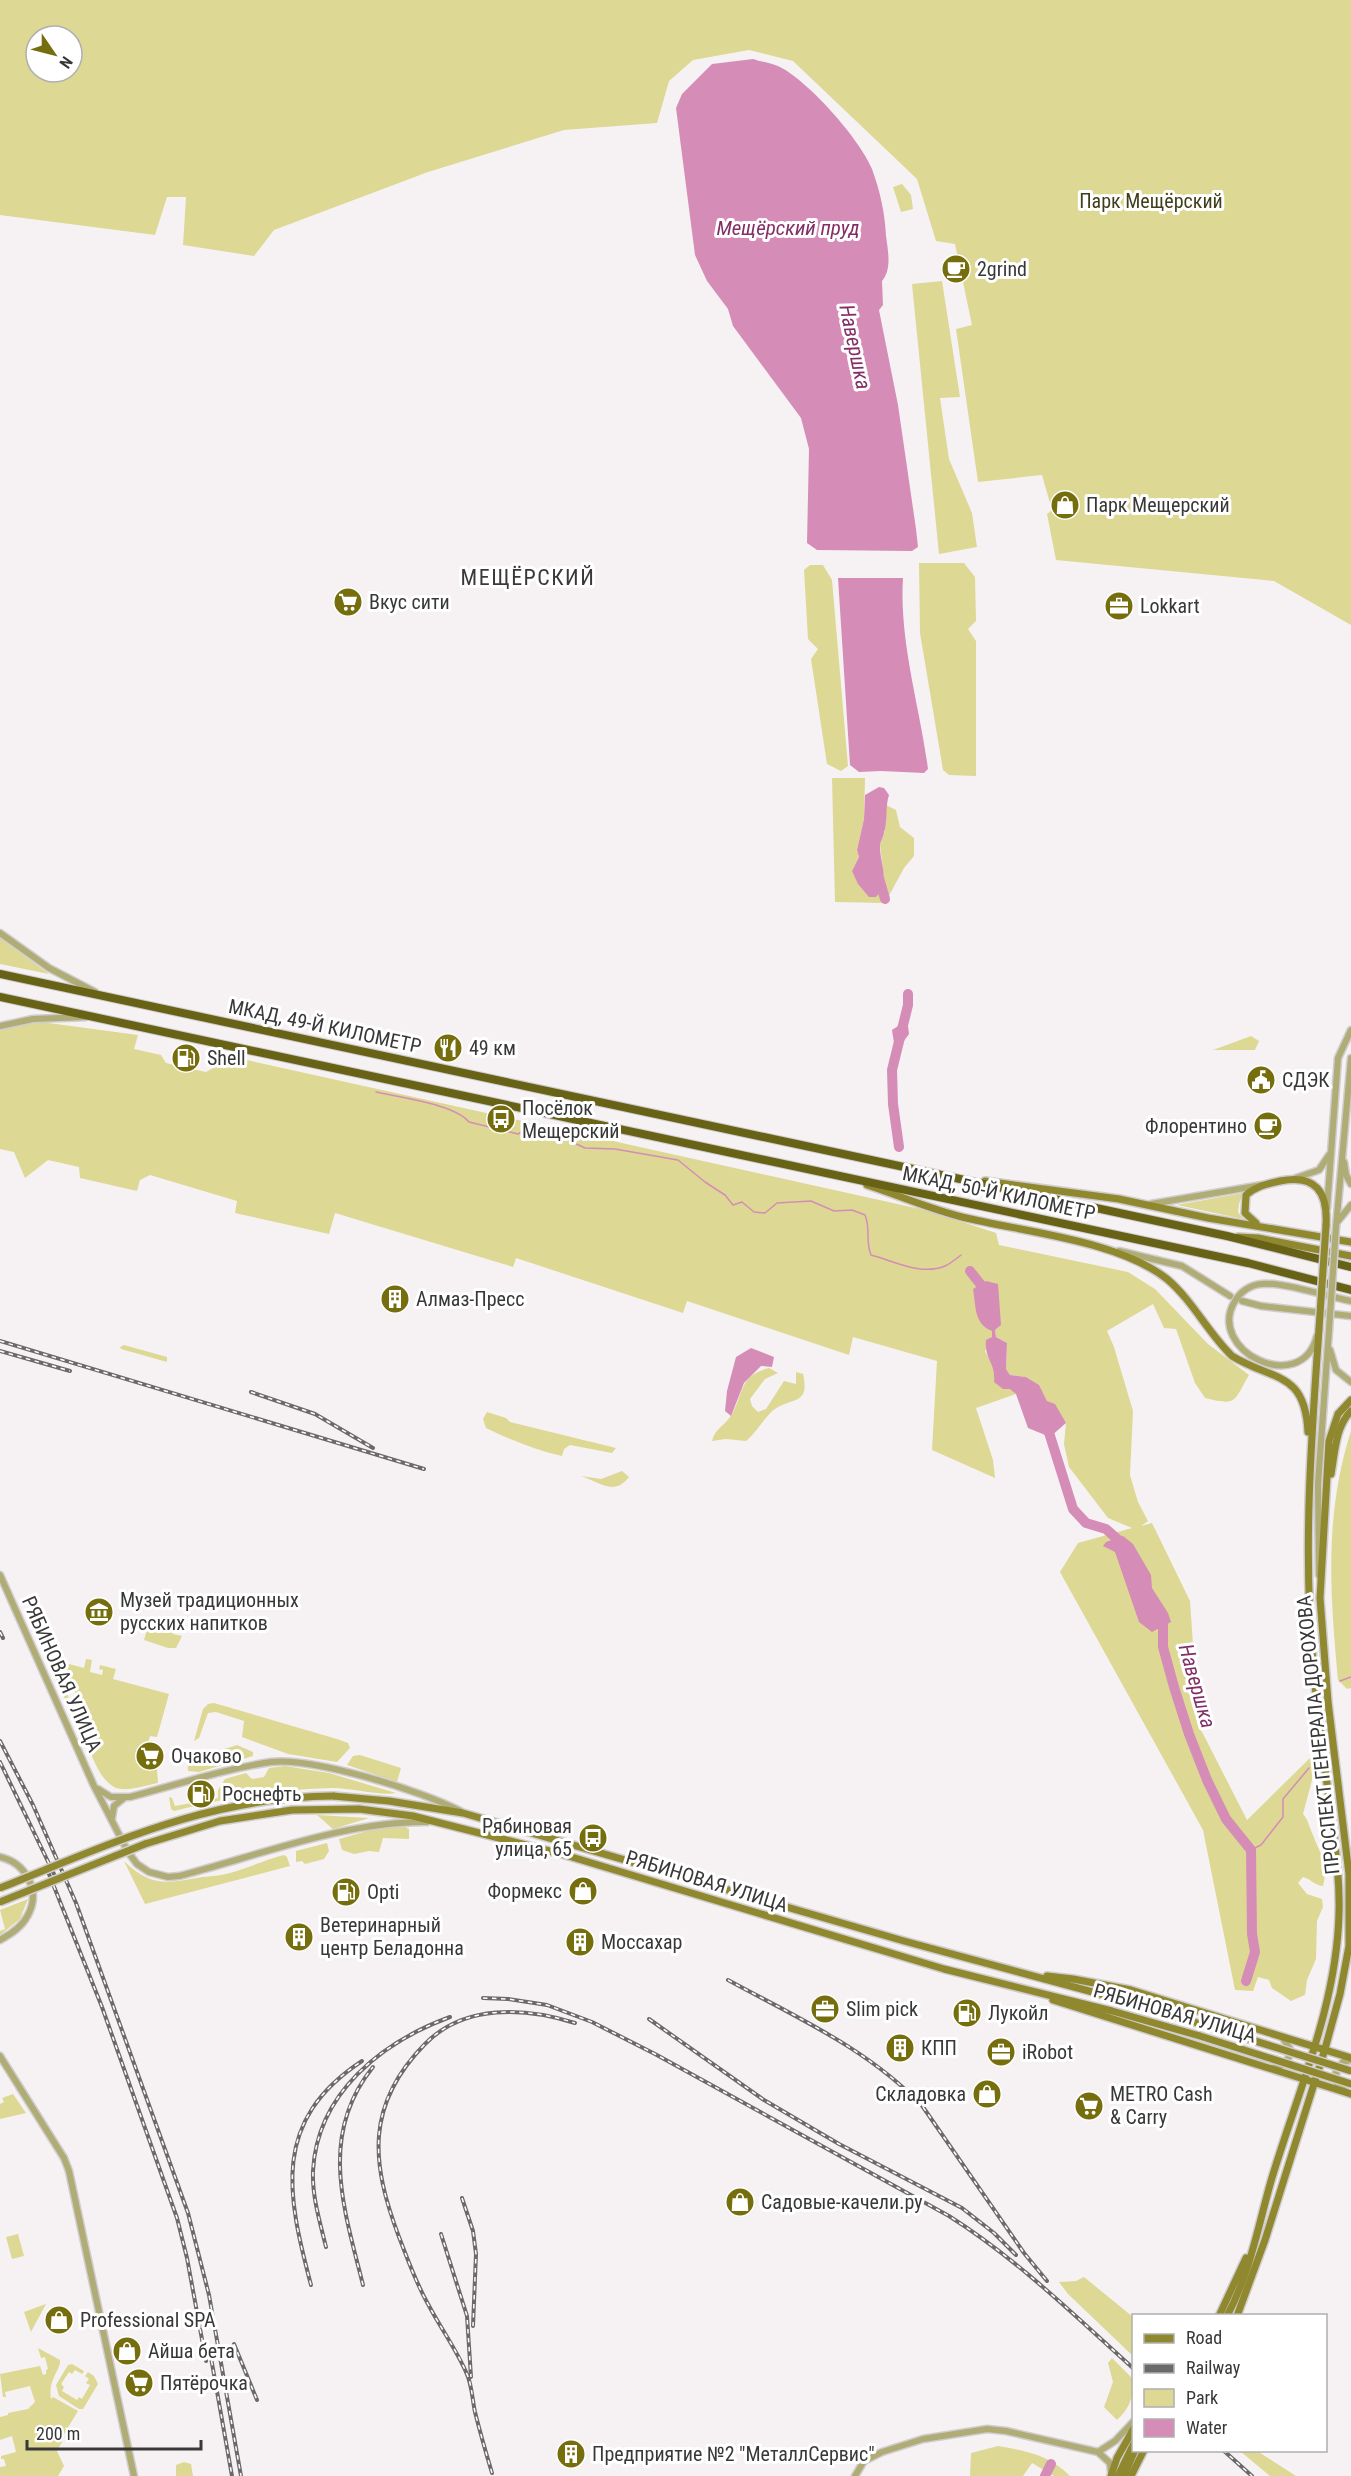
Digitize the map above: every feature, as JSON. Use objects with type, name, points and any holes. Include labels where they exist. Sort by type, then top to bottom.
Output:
[{"type":"highway","name":"МКАД, 49-Й КИЛОМЕТР","points":[[0,974],[643,1111]]},
{"type":"highway","name":"МКАД, 49-Й КИЛОМЕТР","points":[[0,997],[638,1133]]},
{"type":"highway","name":"МКАД, 50-Й КИЛОМЕТР","points":[[643,1111],[1227,1236],[1351,1267]]},
{"type":"highway","name":"МКАД, 50-Й КИЛОМЕТР","points":[[638,1133],[1248,1263],[1351,1290]]},
{"type":"main road","points":[[950,1176],[1147,1204],[1208,1218],[1351,1242]]},
{"type":"main road","points":[[844,1177],[960,1216],[1098,1247],[1134,1260],[1166,1279],[1180,1291],[1232,1356],[1241,1362],[1278,1376],[1294,1387],[1305,1410],[1310,1464]]},
{"type":"main road","points":[[1264,1226],[1248,1218],[1244,1207],[1246,1195],[1265,1184],[1296,1178],[1310,1182],[1319,1190],[1327,1214]]},
{"type":"main road","name":"ПРОСПЕКТ ГЕНЕРАЛА ДОРОХОВА","points":[[1228,2314],[1246,2273],[1334,1974],[1339,1914],[1338,1874],[1311,1637],[1307,1532],[1327,1214]]},
{"type":"main road","points":[[1227,1236],[1258,1238],[1351,1256]]},
{"type":"main road","points":[[1320,1598],[1330,1431],[1338,1414],[1351,1400]]},
{"type":"main road","points":[[1326,1500],[1338,1433],[1342,1421],[1351,1411]]},
{"type":"main road","name":"ПРОСПЕКТ ГЕНЕРАЛА ДОРОХОВА","points":[[1237,2314],[1265,2240],[1325,2049],[1347,1960],[1351,1914],[1349,1874],[1325,1667],[1320,1598]]},
{"type":"main road","points":[[0,1887],[140,1832],[193,1815],[265,1800],[333,1796],[389,1801],[463,1813]]},
{"type":"main road","points":[[0,1902],[145,1844],[194,1827],[266,1812],[333,1808],[388,1812],[436,1822]]},
{"type":"main road","name":"РЯБИНОВАЯ УЛИЦА","points":[[463,1813],[1115,1998],[1351,2071]]},
{"type":"main road","name":"РЯБИНОВАЯ УЛИЦА","points":[[436,1822],[565,1856],[944,1969],[1112,2011],[1200,2036],[1351,2084]]},
{"type":"main road","points":[[1026,1974],[1074,1979],[1131,1990],[1351,2059]]},
{"type":"main road","points":[[1032,1991],[1069,2006],[1349,2093]]},
{"type":"main road","name":"ПРОСПЕКТ ГЕНЕРАЛА ДОРОХОВА","points":[[1220,2314],[1244,2264],[1265,2205]]},
{"type":"main road","points":[[1111,2476],[1132,2432]]},
{"type":"main road","points":[[1118,2476],[1132,2447]]},
{"type":"main road","points":[[1124,2476],[1135,2452]]},
{"type":"main road","points":[[1131,2476],[1143,2452]]},
{"type":"street","points":[[0,933],[49,968],[101,995]]},
{"type":"street","points":[[0,1026],[37,1019],[95,1017]]},
{"type":"street","points":[[1327,1214],[1338,1058],[1351,1030]]},
{"type":"street","name":"ПРОСПЕКТ ГЕНЕРАЛА ДОРОХОВА","points":[[1320,1598],[1318,1484],[1336,1227],[1351,1058]]},
{"type":"street","points":[[1296,1178],[1320,1170],[1329,1158],[1332,1143]]},
{"type":"street","points":[[1342,1154],[1346,1175],[1351,1184]]},
{"type":"street","points":[[1147,1204],[1265,1184]]},
{"type":"street","points":[[1336,1227],[1344,1211],[1351,1205]]},
{"type":"street","points":[[1098,1247],[1146,1256],[1182,1266],[1230,1296]]},
{"type":"street","points":[[1318,1329],[1308,1355],[1295,1364],[1279,1366],[1242,1350],[1232,1337],[1230,1313],[1239,1296],[1258,1284],[1274,1284],[1351,1301]]},
{"type":"street","points":[[1242,1301],[1261,1306],[1351,1316]]},
{"type":"street","points":[[1329,1330],[1332,1364],[1341,1376],[1351,1382]]},
{"type":"street","name":"РЯБИНОВАЯ УЛИЦА","points":[[0,1575],[94,1786],[128,1852],[137,1864],[149,1872],[168,1877],[179,1876],[331,1834],[396,1822],[436,1822]]},
{"type":"street","name":"РЯБИНОВАЯ УЛИЦА","points":[[124,1797],[254,1766],[289,1761],[319,1766],[403,1788],[463,1813]]},
{"type":"street","points":[[94,1786],[111,1797],[124,1797]]},
{"type":"street","points":[[113,1822],[114,1806],[124,1797]]},
{"type":"street","points":[[0,1857],[17,1863],[24,1870],[30,1880],[33,1894],[30,1910],[23,1923],[0,1940]]},
{"type":"street","points":[[1270,2068],[1281,2067],[1288,2059],[1289,2043],[1281,2036]]},
{"type":"street","points":[[0,2056],[64,2158],[69,2171],[134,2476]]},
{"type":"street","points":[[1349,2093],[1337,2084],[1336,2072],[1343,2062],[1351,2059]]},
{"type":"street","points":[[1098,2452],[1115,2441],[1132,2423]]},
{"type":"street","points":[[855,2476],[864,2461],[882,2452],[922,2439],[973,2430],[1006,2431],[1098,2452],[1110,2463],[1111,2476]]},
{"type":"green space","name":"Парк Мещёрский","points":[[0,0],[1351,0],[1351,625],[1274,581],[1056,560],[1047,514],[1052,510],[1042,475],[978,482],[956,329],[972,325],[955,244],[936,241],[917,179],[793,61],[749,50],[693,60],[669,81],[657,123],[564,130],[428,172],[274,230],[254,256],[183,245],[186,197],[167,197],[155,235],[0,215]]},
{"type":"green space","points":[[902,184],[911,195],[913,209],[901,212],[893,187]]},
{"type":"green space","points":[[942,281],[960,397],[940,398],[949,459],[972,513],[977,547],[939,554],[912,284]]},
{"type":"green space","points":[[919,563],[964,563],[975,577],[976,621],[968,629],[976,641],[976,776],[949,775],[943,770],[920,633]]},
{"type":"green space","points":[[810,565],[823,565],[832,580],[848,766],[841,771],[827,764],[811,659],[818,649],[808,639],[804,570]]},
{"type":"green space","points":[[832,778],[865,778],[864,819],[857,850],[859,857],[852,871],[882,891],[884,879],[880,844],[885,831],[886,805],[896,810],[900,827],[914,838],[914,856],[904,868],[885,903],[835,902]]},
{"type":"green space","points":[[0,938],[49,974],[0,964]]},
{"type":"green space","points":[[41,1022],[138,1035],[134,1049],[161,1055],[166,1063],[206,1072],[233,1057],[929,1211],[996,1233],[999,1245],[1128,1272],[1155,1289],[1208,1344],[1249,1375],[1233,1400],[1224,1402],[1205,1398],[1195,1383],[1176,1329],[1164,1328],[1153,1304],[1107,1331],[1133,1411],[1130,1475],[1138,1502],[1148,1521],[1141,1526],[1152,1523],[1190,1601],[1194,1659],[1188,1668],[1197,1722],[1247,1820],[1312,1756],[1315,1769],[1303,1814],[1321,1854],[1325,1878],[1323,1886],[1303,1877],[1298,1883],[1307,1894],[1322,1899],[1323,1907],[1317,1921],[1316,1959],[1307,1980],[1305,1995],[1291,2001],[1272,1988],[1269,1980],[1258,1977],[1253,1991],[1235,1990],[1203,1830],[1060,1572],[1078,1543],[1132,1528],[1108,1518],[1069,1467],[1064,1444],[1066,1423],[1047,1401],[1038,1385],[1026,1377],[1010,1375],[1006,1369],[1007,1343],[996,1337],[995,1330],[1001,1325],[992,1331],[992,1337],[985,1351],[996,1371],[1016,1394],[976,1408],[993,1460],[995,1478],[932,1450],[937,1361],[853,1337],[849,1355],[687,1301],[683,1313],[516,1258],[513,1267],[335,1213],[329,1234],[235,1213],[237,1201],[150,1175],[140,1180],[137,1191],[80,1178],[79,1167],[48,1160],[25,1178],[14,1152],[0,1149],[0,1029]]},
{"type":"green space","points":[[1251,1036],[1259,1041],[1255,1050],[1213,1050]]},
{"type":"green space","points":[[1243,1193],[1238,1212],[1243,1219],[1177,1205]]},
{"type":"green space","points":[[124,1345],[167,1357],[167,1362],[121,1349],[120,1347]]},
{"type":"green space","points":[[769,1368],[778,1373],[765,1379],[750,1399],[752,1406],[758,1412],[766,1409],[784,1381],[796,1384],[796,1372],[803,1374],[805,1384],[802,1396],[772,1411],[746,1441],[726,1439],[712,1441],[732,1414],[747,1380],[759,1371]]},
{"type":"green space","points":[[487,1412],[506,1418],[510,1422],[616,1448],[612,1453],[570,1445],[564,1449],[562,1456],[552,1454],[486,1428],[483,1419]]},
{"type":"green space","points":[[1351,1431],[1351,1688],[1347,1689],[1338,1680],[1331,1555],[1336,1493]]},
{"type":"green space","points":[[622,1471],[629,1477],[618,1486],[612,1487],[581,1476],[601,1479]]},
{"type":"green space","points":[[150,1619],[176,1626],[173,1634],[182,1636],[176,1648],[168,1648],[144,1640]]},
{"type":"green space","points":[[86,1659],[92,1660],[90,1672],[102,1675],[103,1670],[99,1669],[100,1665],[116,1669],[113,1679],[169,1694],[157,1737],[150,1736],[142,1764],[157,1769],[158,1783],[121,1789],[106,1781],[100,1773],[80,1725],[77,1725],[55,1677],[59,1676],[79,1720],[86,1718],[64,1666],[69,1664],[84,1668]]},
{"type":"green space","points":[[214,1703],[337,1739],[348,1743],[350,1748],[337,1762],[288,1754],[242,1737],[244,1721],[216,1712],[208,1713],[199,1738],[194,1741],[203,1709],[208,1704]]},
{"type":"green space","points":[[237,1745],[253,1752],[253,1756],[199,1772],[188,1771],[191,1755]]},
{"type":"green space","points":[[360,1755],[401,1768],[397,1782],[347,1765],[353,1756]]},
{"type":"green space","points":[[285,1766],[329,1773],[396,1793],[333,1788],[292,1790],[233,1798],[174,1811],[171,1809],[169,1797],[172,1798],[175,1806],[218,1798],[218,1790],[225,1779],[246,1773],[252,1779],[264,1777],[269,1768]]},
{"type":"green space","points":[[317,1815],[369,1818],[333,1829]]},
{"type":"green space","points":[[402,1825],[409,1829],[409,1839],[383,1838],[379,1852],[354,1854],[342,1850],[339,1839],[378,1828]]},
{"type":"green space","points":[[327,1843],[329,1851],[324,1859],[305,1864],[302,1861],[296,1862],[296,1851]]},
{"type":"green space","points":[[284,1855],[290,1866],[145,1904],[124,1861],[143,1876],[152,1880],[170,1882],[226,1874]]},
{"type":"green space","points":[[28,1899],[20,1919],[0,1935],[0,1931],[5,1929],[0,1910]]},
{"type":"green space","points":[[13,2094],[26,2113],[0,2119],[0,2104],[4,2102],[2,2098]]},
{"type":"green space","points":[[18,2234],[24,2256],[12,2259],[6,2237]]},
{"type":"green space","points":[[1084,2277],[1132,2316],[1132,2355],[1068,2294],[1059,2282],[1076,2281]]},
{"type":"green space","points":[[46,2304],[32,2330],[31,2332],[24,2312]]},
{"type":"green space","points":[[38,2348],[60,2360],[51,2385],[51,2399],[53,2397],[78,2411],[61,2439],[62,2442],[57,2451],[64,2466],[58,2476],[0,2476],[0,2467],[6,2466],[1,2456],[16,2452],[12,2436],[0,2440],[0,2417],[28,2409],[35,2402],[30,2386],[5,2392],[6,2397],[3,2397],[0,2374],[40,2366],[43,2375],[46,2374],[48,2369],[45,2357],[41,2358]]},
{"type":"green space","points":[[1112,2358],[1132,2378],[1130,2401],[1117,2420],[1104,2407],[1113,2382],[1108,2363]]},
{"type":"green space","points":[[72,2364],[84,2371],[82,2374],[75,2370],[72,2374],[69,2372],[61,2384],[64,2387],[62,2391],[77,2400],[79,2397],[82,2399],[90,2385],[86,2383],[89,2379],[85,2376],[88,2372],[94,2376],[98,2384],[83,2409],[79,2409],[59,2396],[56,2385],[68,2365]]},
{"type":"green space","points":[[998,2446],[1028,2452],[1046,2459],[1070,2476],[1054,2476],[1032,2463],[1023,2476],[970,2476],[971,2453]]},
{"type":"green space","points":[[1241,2452],[1259,2452],[1296,2476],[1270,2476]]},
{"type":"green space","points":[[184,2462],[191,2464],[193,2476],[176,2476],[176,2465]]},
{"type":"water","name":"Мещёрский пруд","points":[[753,59],[774,64],[792,74],[818,98],[856,142],[875,177],[883,210],[888,260],[887,271],[882,281],[883,305],[879,310],[898,405],[916,529],[918,547],[912,551],[817,550],[807,543],[809,449],[801,418],[733,326],[728,309],[707,281],[695,255],[676,108],[682,94],[712,64]]},
{"type":"water","points":[[838,578],[903,578],[907,650],[928,769],[924,773],[859,772],[850,765]]},
{"type":"water","points":[[879,787],[884,788],[889,795],[880,846],[884,879],[876,897],[869,897],[858,884],[852,871],[859,857],[857,850],[864,819],[865,795]]},
{"type":"water","points":[[898,1026],[908,1026],[909,1034],[898,1049],[894,1043],[892,1030]]},
{"type":"water","points":[[986,1281],[998,1284],[1001,1325],[995,1330],[996,1337],[1007,1343],[1006,1369],[1010,1375],[1026,1377],[1039,1385],[1047,1401],[1055,1404],[1066,1423],[1050,1437],[1028,1428],[1016,1394],[1010,1389],[1003,1389],[994,1382],[986,1347],[986,1340],[992,1337],[992,1331],[986,1328],[979,1319],[973,1289]]},
{"type":"water","points":[[751,1348],[774,1357],[772,1367],[761,1366],[744,1383],[731,1416],[725,1411],[727,1391],[736,1357]]},
{"type":"water","points":[[1123,1536],[1133,1544],[1151,1575],[1152,1588],[1171,1622],[1152,1632],[1139,1622],[1115,1552],[1103,1546],[1106,1542]]},
{"type":"waterway","name":"Навершка","points":[[879,878],[885,899]]},
{"type":"waterway","name":"Навершка","points":[[899,1147],[893,1104],[892,1070],[908,1005],[908,994]]},
{"type":"waterway","points":[[376,1092],[439,1106],[451,1110],[469,1122],[518,1134],[525,1130],[555,1134],[585,1148],[615,1149],[678,1160],[725,1195],[733,1205],[742,1202],[754,1212],[765,1213],[777,1203],[811,1201],[834,1211],[852,1210],[865,1215],[871,1255],[908,1266],[936,1269],[947,1265],[961,1255]]},
{"type":"waterway","name":"Навершка","points":[[970,1271],[987,1295]]},
{"type":"waterway","name":"Навершка","points":[[1046,1423],[1073,1509],[1086,1523],[1106,1529],[1125,1546]]},
{"type":"waterway","name":"Навершка","points":[[1157,1614],[1163,1624],[1163,1647],[1174,1687],[1207,1780],[1226,1819],[1251,1850],[1252,1934],[1255,1952],[1246,1981]]},
{"type":"waterway","points":[[1340,1681],[1351,1677]]},
{"type":"waterway","points":[[1251,1850],[1261,1845],[1283,1817],[1283,1799],[1309,1768]]},
{"type":"waterway","name":"Навершка","points":[[1045,2476],[1051,2464]]},
{"type":"railway","points":[[0,1341],[424,1469]]},
{"type":"railway","points":[[0,1351],[70,1371]]},
{"type":"railway","points":[[251,1392],[315,1414],[373,1448]]},
{"type":"railway","points":[[0,1632],[3,1638]]},
{"type":"railway","points":[[0,1741],[33,1805],[76,1903],[188,2213],[209,2295],[241,2476]]},
{"type":"railway","points":[[0,1762],[54,1874]]},
{"type":"railway","points":[[47,1869],[102,2007],[177,2218],[187,2258],[206,2361]]},
{"type":"railway","points":[[728,1980],[831,2036],[880,2068],[902,2087],[923,2107],[1024,2253],[1047,2281]]},
{"type":"railway","points":[[483,1998],[547,2005],[592,2022],[655,2054],[949,2216],[1022,2269],[1132,2367]]},
{"type":"railway","points":[[492,2473],[468,2377],[412,2271],[390,2210],[379,2159],[379,2136],[383,2112],[392,2089],[425,2044],[441,2031],[458,2022],[496,2012],[516,2012],[575,2023]]},
{"type":"railway","points":[[326,2247],[315,2200],[313,2171],[317,2143],[327,2118],[340,2095],[378,2056],[400,2041],[450,2017]]},
{"type":"railway","points":[[649,2019],[764,2100],[839,2144],[962,2208],[994,2233],[1016,2255]]},
{"type":"railway","points":[[311,2285],[296,2220],[293,2161],[300,2134],[312,2109],[333,2084],[362,2061]]},
{"type":"railway","points":[[363,2285],[343,2201],[340,2173],[341,2146],[346,2119],[356,2093],[373,2067]]},
{"type":"railway","points":[[462,2198],[473,2231],[476,2254],[473,2326]]},
{"type":"railway","points":[[441,2234],[467,2316],[471,2377]]},
{"type":"railway","points":[[234,2344],[257,2400]]},
{"type":"railway","points":[[210,2352],[232,2476]]},
{"type":"railway","points":[[1225,2452],[1252,2476]]},
{"type":"place","name":"2grind","points":[[956,269]]},
{"type":"place","name":"Парк Мещерский","points":[[1065,505]]},
{"type":"place","name":"Вкус сити","points":[[348,602]]},
{"type":"place","name":"Lokkart","points":[[1119,606]]},
{"type":"place","name":"49 км","points":[[448,1048]]},
{"type":"place","name":"Shell","points":[[186,1058]]},
{"type":"place","name":"СДЭК","points":[[1261,1080]]},
{"type":"place","name":"Посёлок Мещерский","points":[[501,1119]]},
{"type":"place","name":"Флорентино","points":[[1268,1126]]},
{"type":"place","name":"Алмаз-Пресс","points":[[395,1299]]},
{"type":"place","name":"Музей традиционных русских напитков","points":[[99,1612]]},
{"type":"place","name":"Очаково","points":[[150,1756]]},
{"type":"place","name":"Роснефть","points":[[201,1794]]},
{"type":"place","name":"Рябиновая улица, 65","points":[[593,1838]]},
{"type":"place","name":"Формекс","points":[[583,1891]]},
{"type":"place","name":"Opti","points":[[346,1892]]},
{"type":"place","name":"Ветеринарный центр Беладонна","points":[[299,1937]]},
{"type":"place","name":"Моссахар","points":[[580,1942]]},
{"type":"place","name":"Slim pick","points":[[825,2009]]},
{"type":"place","name":"Лукойл","points":[[967,2013]]},
{"type":"place","name":"КПП","points":[[900,2048]]},
{"type":"place","name":"iRobot","points":[[1001,2052]]},
{"type":"place","name":"Складовка","points":[[987,2094]]},
{"type":"place","name":"METRO Cash & Carry","points":[[1089,2106]]},
{"type":"place","name":"Садовые-качели.ру","points":[[740,2202]]},
{"type":"place","name":"Professional SPA","points":[[59,2320]]},
{"type":"place","name":"Айша бета","points":[[127,2351]]},
{"type":"place","name":"Пятёрочка","points":[[139,2383]]},
{"type":"place","name":"Предприятие №2 \"МеталлСервис\"","points":[[571,2454]]},
{"type":"district","name":"МЕЩЁРСКИЙ","points":[[528,577]]}]
